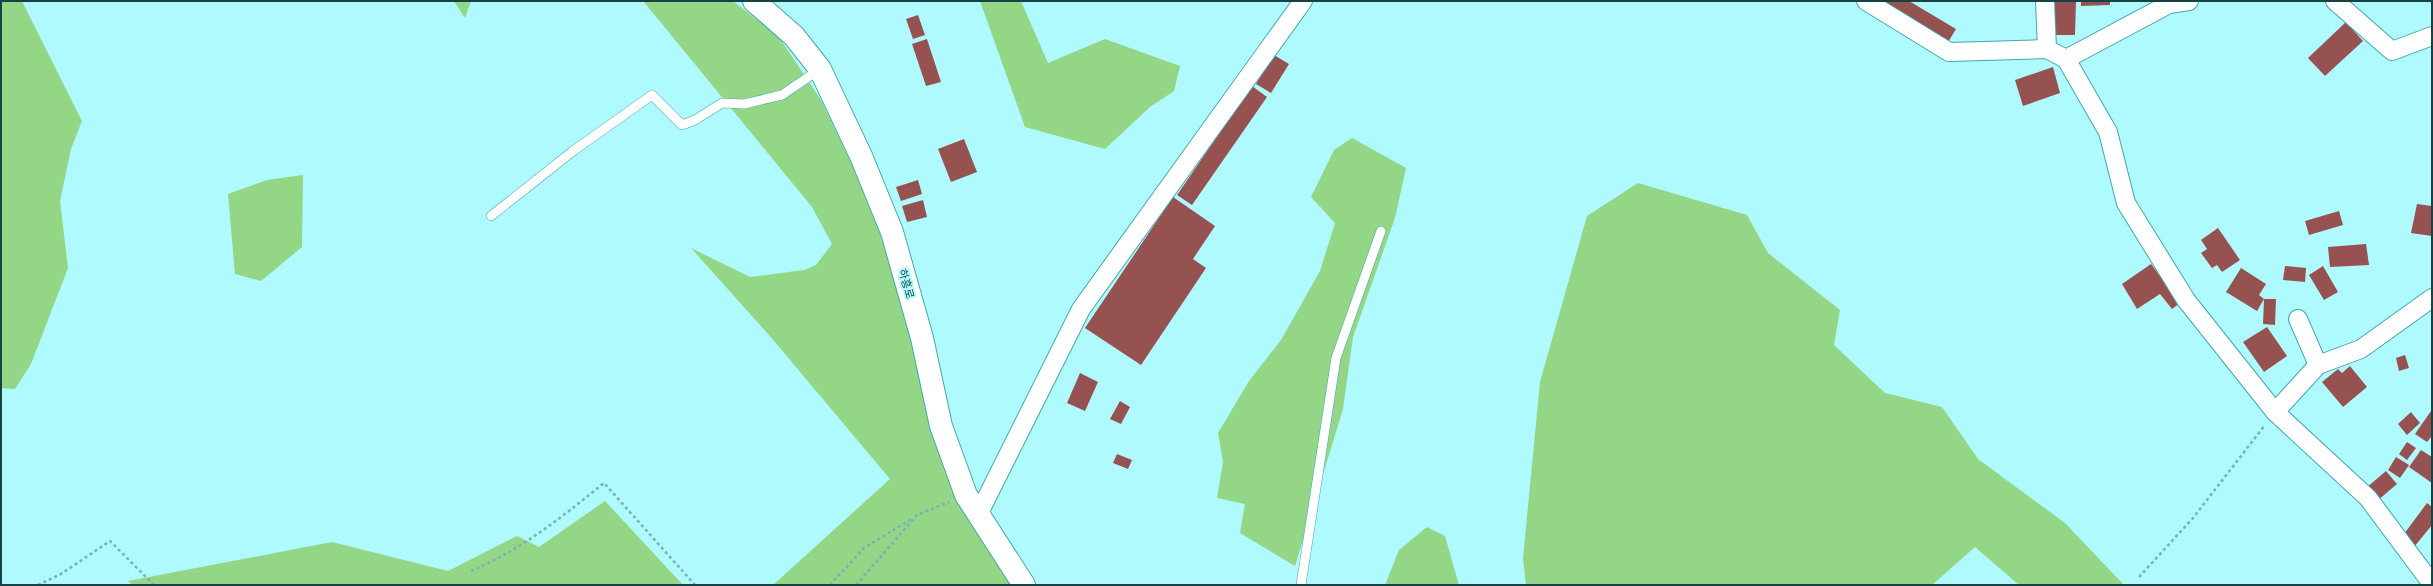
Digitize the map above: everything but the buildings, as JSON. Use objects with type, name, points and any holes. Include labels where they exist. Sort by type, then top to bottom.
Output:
[{"type":"street","name":"하흥로","points":[[754,1],[794,36],[820,69],[861,156],[892,232],[922,338],[941,426],[966,495],[1024,585]]},
{"type":"street","points":[[978,515],[1081,309],[1303,1]]},
{"type":"street","points":[[1866,1],[1949,52],[2047,49],[2066,59],[2108,132],[2126,203],[2186,300],[2275,412],[2368,498],[2432,584]]},
{"type":"street","points":[[2045,1],[2047,49]]},
{"type":"street","points":[[2066,59],[2169,4],[2189,1]]},
{"type":"street","points":[[2334,1],[2392,52],[2432,36]]},
{"type":"street","points":[[2275,412],[2318,365],[2361,349],[2432,298]]},
{"type":"street","points":[[2298,319],[2318,365]]},
{"type":"lane","points":[[491,216],[573,150],[652,96],[682,125],[695,120],[722,102],[744,104],[782,95],[820,69]]},
{"type":"lane","points":[[1301,585],[1309,545],[1336,358],[1381,231]]},
{"type":"path","points":[[2139,577],[2193,518],[2275,412]]},
{"type":"path","points":[[471,572],[494,561],[546,529],[604,482],[695,585]]},
{"type":"path","points":[[830,585],[864,548],[917,515],[966,495]]},
{"type":"path","points":[[856,585],[917,515]]},
{"type":"path","points":[[38,585],[61,574],[110,541],[154,585]]},
{"type":"green space","points":[[1,1],[22,1],[82,121],[71,149],[60,201],[68,268],[31,364],[15,389],[1,388]]},
{"type":"green space","points":[[454,1],[471,1],[465,18]]},
{"type":"green space","points":[[733,1],[779,37],[821,100],[876,214],[1002,570],[1014,585],[773,585],[890,479],[769,335],[691,248],[750,277],[804,270],[816,265],[832,244],[812,207],[644,2]]},
{"type":"green space","points":[[980,1],[1021,1],[1048,63],[1105,39],[1180,66],[1174,91],[1150,107],[1105,149],[1025,127]]},
{"type":"green space","points":[[1352,138],[1406,168],[1395,218],[1353,337],[1343,409],[1295,566],[1240,533],[1245,504],[1217,498],[1223,462],[1218,433],[1249,381],[1281,340],[1320,271],[1335,223],[1311,197],[1334,150]]},
{"type":"green space","points":[[303,175],[302,247],[261,281],[235,274],[228,194],[267,180]]},
{"type":"green space","points":[[1638,183],[1747,215],[1768,253],[1840,310],[1834,345],[1885,393],[1942,407],[1978,459],[2065,523],[2123,584],[2019,585],[1975,547],[1932,585],[1526,585],[1523,558],[1540,382],[1587,216]]},
{"type":"green space","points":[[605,501],[683,585],[133,585],[128,581],[332,542],[448,571],[517,536],[539,547]]},
{"type":"green space","points":[[1427,527],[1445,536],[1459,585],[1385,585],[1399,550]]}]
